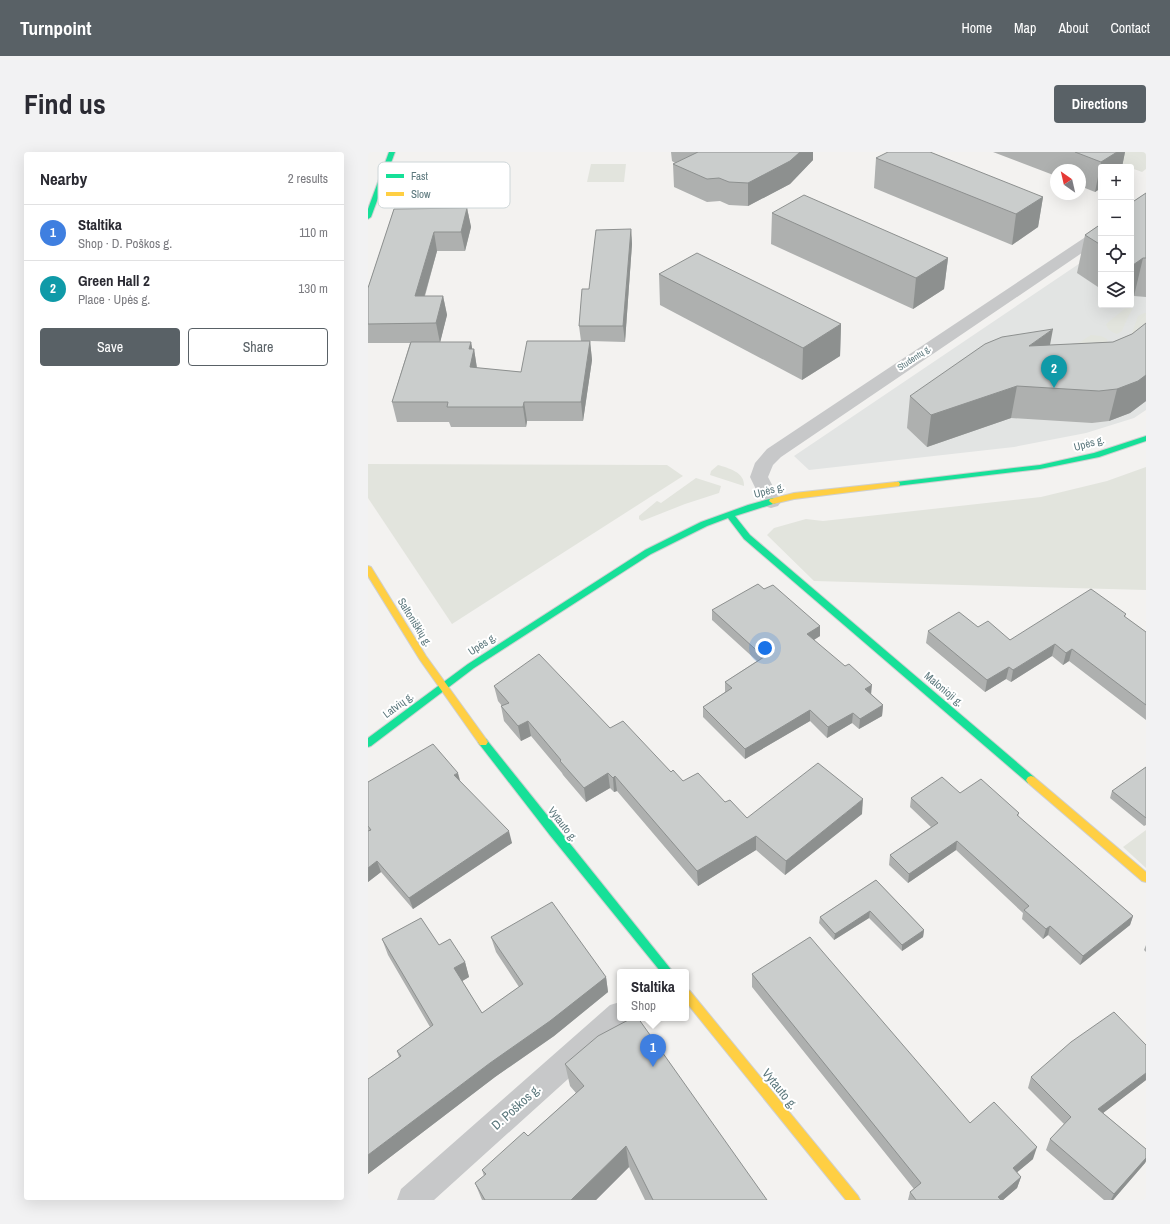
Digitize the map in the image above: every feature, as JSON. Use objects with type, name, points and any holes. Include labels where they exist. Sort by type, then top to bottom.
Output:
[{"type":"street","points":[[388,162],[392,152]]},
{"type":"street","points":[[368,217],[378,190]]},
{"type":"street","name":"Studentų g.","points":[[771,502],[759,477],[764,464],[774,453],[1098,235]]},
{"type":"street","name":"Upės g.","points":[[443,687],[471,666],[648,552],[680,535],[730,515],[794,496],[1040,467],[1096,455],[1146,438]]},
{"type":"street","name":"Malonioji g.","points":[[730,515],[747,537],[780,566],[1146,878]]},
{"type":"street","name":"Saltoniškių g.","points":[[368,569],[443,687]]},
{"type":"street","name":"Latvių g.","points":[[368,743],[443,687]]},
{"type":"street","name":"Vytauto g.","points":[[443,687],[554,832],[665,969]]},
{"type":"street","name":"Vytauto g.","points":[[689,998],[854,1200]]},
{"type":"street","name":"D. Poškos g.","points":[[412,1200],[617,1017]]},
{"type":"shaded area","points":[[1088,152],[1146,152],[1146,169],[1142,172],[1134,169],[1134,164],[1120,164]]},
{"type":"shaded area","points":[[591,164],[626,164],[624,182],[587,182]]},
{"type":"shaded area","points":[[1146,218],[1146,410],[1134,418],[1086,433],[1014,447],[809,470],[794,456],[1098,251],[1098,308],[1134,308],[1134,227]]},
{"type":"shaded area","points":[[1126,308],[1133,308],[1122,331],[1117,334],[1107,328],[1106,324]]},
{"type":"shaded area","points":[[1146,313],[1146,330],[1131,336],[1138,316]]},
{"type":"shaded area","points":[[1091,335],[1101,336],[1107,339],[1108,345],[1071,348]]},
{"type":"shaded area","points":[[368,464],[667,465],[683,476],[452,624],[368,498]]},
{"type":"shaded area","points":[[718,465],[731,469],[739,474],[744,481],[744,486],[710,475],[711,471]]},
{"type":"shaded area","points":[[1146,467],[1146,590],[814,581],[767,535],[774,528],[806,519],[823,521],[1041,497],[1107,481]]},
{"type":"shaded area","points":[[696,478],[721,486],[719,493],[685,504],[642,521],[639,519],[639,516],[657,501],[661,503]]},
{"type":"shaded area","points":[[1146,830],[1146,868],[1123,847]]},
{"type":"building","points":[[698,152],[800,152],[790,161],[748,183],[729,182],[719,178],[707,179],[673,164]]},
{"type":"building","points":[[888,152],[930,152],[1043,197],[1016,214],[876,158]]},
{"type":"building","points":[[1075,152],[1117,152],[1101,162]]},
{"type":"building","points":[[1146,193],[1146,258],[1143,258],[1134,264],[1134,236],[1134,201]]},
{"type":"building","points":[[804,195],[948,258],[916,278],[772,213]]},
{"type":"building","points":[[467,208],[461,232],[434,232],[415,296],[443,296],[436,323],[368,324],[368,288],[394,209]]},
{"type":"building","points":[[1098,226],[1098,243],[1085,235]]},
{"type":"building","points":[[631,229],[623,326],[579,326],[582,289],[589,289],[596,230]]},
{"type":"building","points":[[697,253],[841,324],[803,348],[659,274]]},
{"type":"building","points":[[1146,323],[1146,375],[1138,381],[1117,389],[1099,391],[1017,386],[931,415],[910,396],[985,344],[1002,337],[1053,329],[1029,346],[1113,342],[1132,334]]},
{"type":"building","points":[[527,341],[590,341],[581,402],[524,402],[523,407],[447,407],[448,402],[392,402],[411,342],[471,342],[469,349],[474,349],[470,367],[521,372]]},
{"type":"building","points":[[758,584],[764,589],[773,585],[820,626],[807,634],[845,666],[849,664],[872,685],[865,689],[883,705],[860,719],[853,713],[828,727],[810,710],[745,749],[703,707],[732,688],[725,682],[764,657],[712,610]]},
{"type":"building","points":[[1091,589],[1126,614],[1124,616],[1146,632],[1146,705],[1072,649],[1066,653],[1055,644],[1013,670],[1009,667],[987,680],[928,631],[959,612],[978,627],[988,621],[1010,640]]},
{"type":"building","points":[[539,654],[610,728],[623,721],[671,772],[673,770],[683,781],[698,773],[725,802],[730,800],[747,818],[818,763],[863,799],[786,861],[756,836],[697,871],[615,776],[613,778],[608,773],[584,788],[528,721],[518,726],[501,706],[509,703],[494,686]]},
{"type":"building","points":[[433,744],[458,773],[454,775],[509,831],[409,898],[377,861],[368,868],[368,831],[371,830],[368,826],[368,782]]},
{"type":"building","points":[[1146,767],[1146,818],[1112,791]]},
{"type":"building","points":[[942,777],[960,793],[981,779],[1019,813],[1017,815],[1133,916],[1083,956],[1050,926],[1046,929],[1024,910],[1029,906],[957,841],[909,874],[890,855],[938,823],[911,798]]},
{"type":"building","points":[[876,880],[924,930],[902,945],[870,911],[835,934],[820,917]]},
{"type":"building","points":[[552,902],[606,977],[550,1021],[490,1063],[368,1155],[368,1079],[401,1056],[397,1051],[433,1025],[382,939],[421,918],[439,945],[450,939],[465,962],[454,968],[482,1013],[523,984],[491,937]]},
{"type":"building","points":[[810,937],[970,1123],[994,1102],[1037,1147],[1013,1168],[1021,1177],[998,1197],[1001,1200],[916,1200],[910,1192],[921,1183],[752,974]]},
{"type":"building","points":[[1114,1012],[1146,1045],[1146,1073],[1098,1109],[1146,1149],[1146,1158],[1114,1194],[1050,1139],[1071,1117],[1031,1077],[1071,1042]]},
{"type":"building","points":[[626,1021],[640,1021],[767,1200],[653,1200],[626,1146],[571,1200],[485,1200],[475,1183],[486,1174],[482,1170],[524,1132],[528,1136],[584,1086],[565,1064],[598,1036]]},
{"type":"traffic: fast","points":[[388,162],[392,152]]},
{"type":"traffic: fast","points":[[368,217],[378,190]]},
{"type":"traffic: fast","points":[[896,484],[1040,467],[1096,455],[1146,438]]},
{"type":"traffic: fast","points":[[368,743],[471,666],[648,552],[704,524],[751,507],[773,501]]},
{"type":"traffic: fast","points":[[730,515],[747,537],[1031,780]]},
{"type":"traffic: fast","points":[[483,742],[553,831],[666,969]]},
{"type":"traffic: slow","points":[[773,501],[794,496],[896,484]]},
{"type":"traffic: slow","points":[[368,569],[423,658],[483,742]]},
{"type":"traffic: slow","points":[[1031,780],[1146,878]]},
{"type":"traffic: slow","points":[[689,998],[854,1200]]},
{"type":"place","name":"Green Hall 2","points":[[1054,388]]},
{"type":"place","name":"Staltika","points":[[653,1067]]}]
